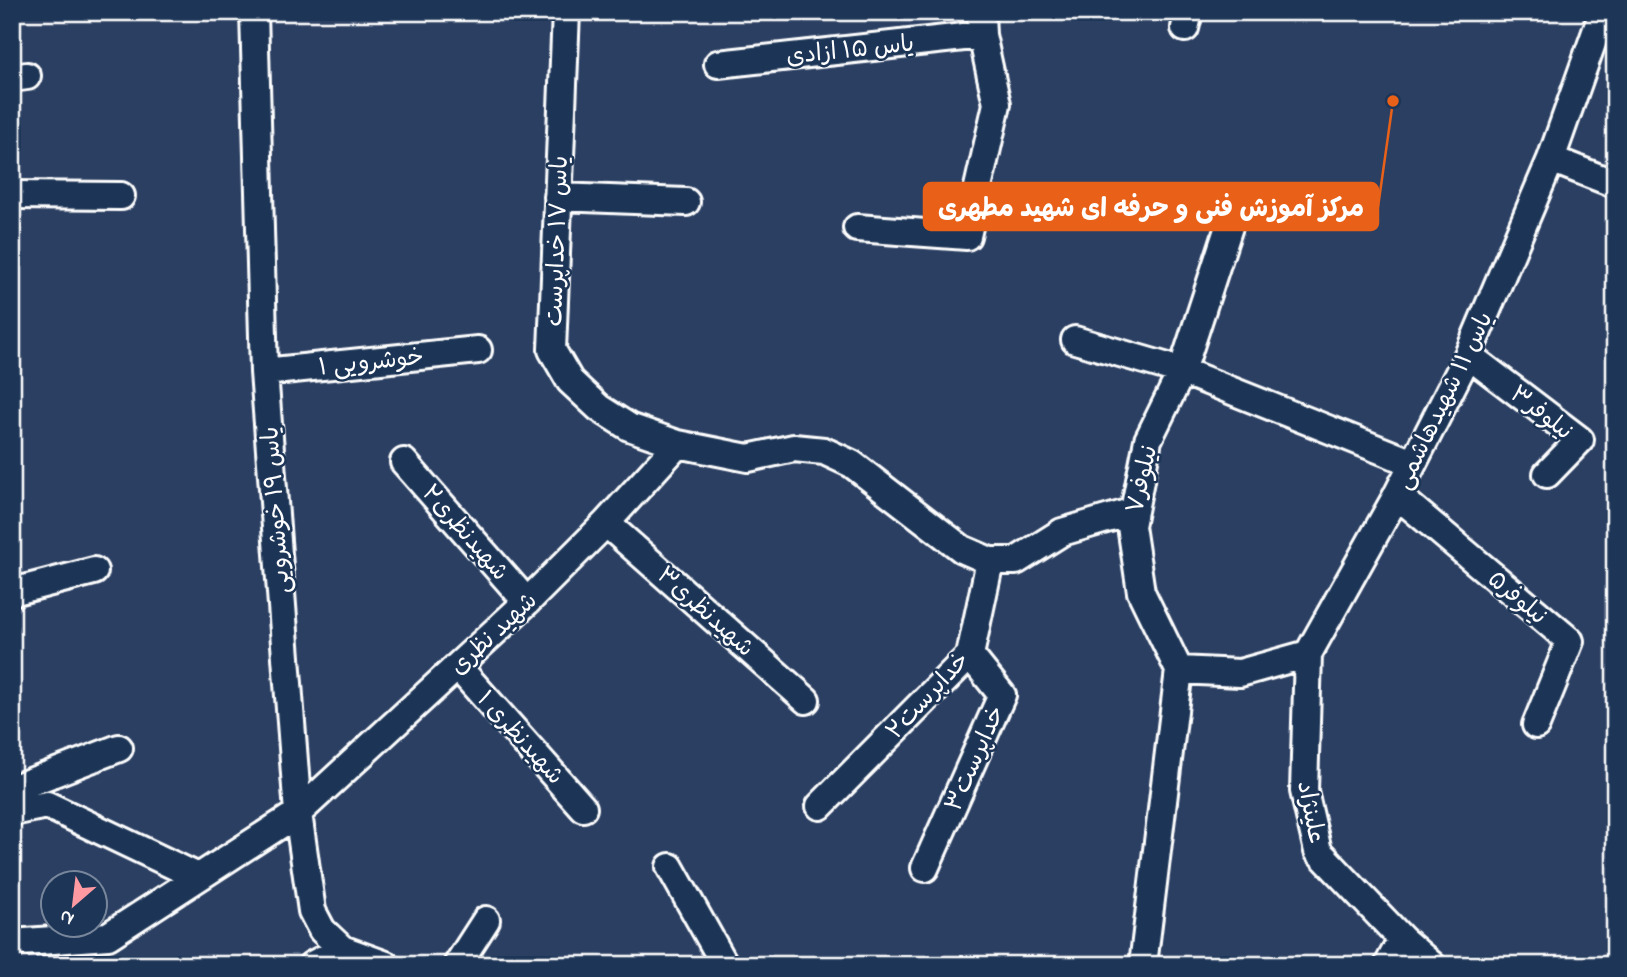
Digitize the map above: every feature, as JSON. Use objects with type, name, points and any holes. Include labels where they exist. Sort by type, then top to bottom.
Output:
[{"type":"street","name":"یاس ۱۹ خوشرویی","points":[[254,12],[264,372],[298,813],[312,911],[322,930],[342,949],[386,965]]},
{"type":"street","name":"یاس ۱۷ خداپرست","points":[[566,12],[552,350],[570,381],[599,408],[629,427],[678,444],[748,458],[794,448],[824,451],[852,464],[962,549],[990,561]]},
{"type":"street","name":"یاس ۱۱ شهیدهاشمی","points":[[1308,654],[1397,495],[1468,355],[1551,159],[1603,12]]},
{"type":"street","points":[[857,228],[967,236],[997,104],[981,24]]},
{"type":"street","name":"یاس ۱۵ ازادی","points":[[718,64],[981,24]]},
{"type":"street","points":[[1551,159],[1615,184]]},
{"type":"street","points":[[12,195],[121,196]]},
{"type":"street","points":[[558,197],[686,202]]},
{"type":"street","name":"نیلوفر۷","points":[[1179,670],[1141,592],[1131,526],[1149,440],[1182,370],[1237,202]]},
{"type":"street","points":[[1075,340],[1182,370],[1413,463]]},
{"type":"street","name":"خوشرویی ۱","points":[[264,372],[478,350]]},
{"type":"street","name":"نیلوفر۳","points":[[1468,355],[1580,440],[1547,474]]},
{"type":"street","name":"شهید نظری","points":[[12,943],[107,936],[298,813],[527,602],[606,523],[678,444]]},
{"type":"street","name":"شهیدنظری۲","points":[[404,462],[527,602]]},
{"type":"street","name":"نیلوفر۵","points":[[1397,495],[1570,641],[1536,725]]},
{"type":"street","points":[[990,561],[1016,561],[1062,532],[1134,511]]},
{"type":"street","name":"شهیدنظری۳","points":[[606,523],[806,700]]},
{"type":"street","name":"خداپرست۲","points":[[820,806],[970,655],[990,561]]},
{"type":"street","points":[[12,592],[94,571]]},
{"type":"street","points":[[1143,965],[1179,670],[1240,673],[1308,654]]},
{"type":"street","name":"علینژاد","points":[[1308,654],[1304,791],[1318,851],[1402,939],[1433,965]]},
{"type":"street","name":"خداپرست۳","points":[[925,868],[1002,695],[970,655]]},
{"type":"street","name":"شهیدنظری ۱","points":[[458,667],[583,808]]},
{"type":"street","points":[[12,789],[119,748]]},
{"type":"street","points":[[12,812],[47,805],[198,877]]},
{"type":"street","points":[[670,867],[725,965]]},
{"type":"street","points":[[457,965],[486,920]]},
{"type":"street","points":[[1388,965],[1402,939]]},
{"type":"street","points":[[312,965],[342,949]]},
{"type":"place","name":"مرکز آموزش فنی و حرفه ای شهید مطهری","points":[[1393,101]]}]
